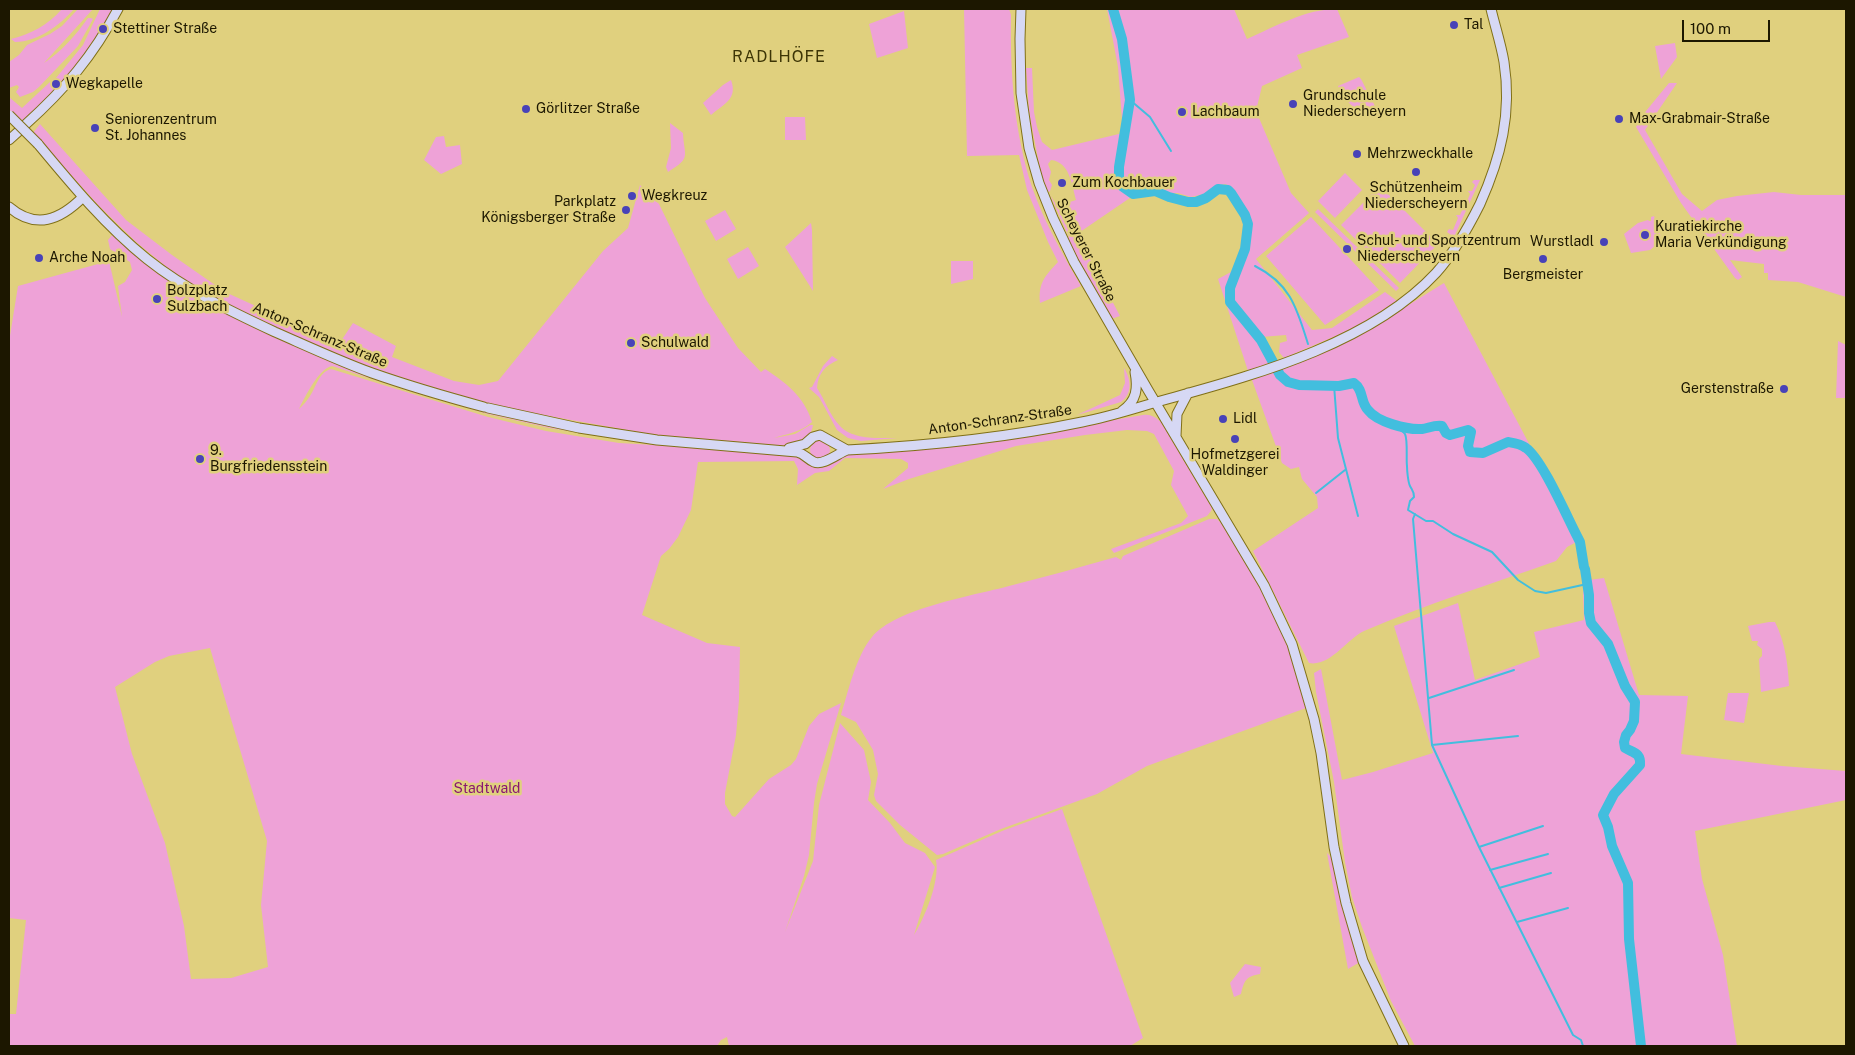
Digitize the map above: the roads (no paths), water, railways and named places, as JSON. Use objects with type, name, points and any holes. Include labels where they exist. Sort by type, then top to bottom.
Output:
[{"type":"main road","points":[[9,140],[51,101],[83,66],[118,9]]},
{"type":"main road","name":"Scheyerer Straße","points":[[1020,9],[1021,93],[1028,148],[1034,170],[1063,240],[1134,367],[1264,585],[1292,644],[1314,719],[1321,753],[1334,846],[1346,902],[1363,961],[1404,1046]]},
{"type":"main road","name":"Anton-Schranz-Straße","points":[[9,115],[38,144],[82,197],[147,259],[187,288],[230,312],[334,358],[373,373],[486,408],[633,437],[797,452],[807,455],[812,461],[817,463],[826,462],[846,450],[983,439],[1084,422],[1120,413],[1286,363],[1353,333],[1396,308],[1440,269],[1470,224],[1495,168],[1505,125],[1505,68],[1491,9]]},
{"type":"main road","points":[[9,207],[24,217],[44,220],[61,215],[82,197]]},
{"type":"main road","points":[[1120,413],[1130,405],[1135,397],[1137,387],[1134,367]]},
{"type":"main road","points":[[1176,437],[1177,414],[1188,393]]},
{"type":"main road","name":"Anton-Schranz-Straße","points":[[780,450],[802,445],[813,437],[820,435],[846,450]]},
{"type":"main road","points":[[807,455],[808,442]]},
{"type":"main road","points":[[831,442],[834,450],[831,458]]},
{"type":"waterway","points":[[1113,9],[1122,39],[1130,100],[1119,167],[1119,180],[1123,187],[1133,194],[1155,191],[1188,202],[1196,202],[1206,198],[1218,189],[1228,190],[1231,193],[1245,215],[1248,224],[1245,249],[1230,288],[1230,302],[1261,340],[1280,375],[1288,382],[1299,385],[1339,386],[1354,383],[1359,389],[1366,407],[1372,414],[1385,422],[1408,428],[1422,429],[1442,426],[1446,433],[1450,435],[1468,430],[1471,432],[1468,446],[1470,452],[1483,453],[1508,442],[1524,447],[1532,454],[1547,476],[1561,503],[1580,542],[1584,567]]},
{"type":"waterway","points":[[1130,100],[1150,117],[1171,151]]},
{"type":"waterway","points":[[1255,266],[1267,273],[1285,289],[1296,309],[1308,344]]},
{"type":"waterway","points":[[1334,385],[1338,438],[1358,516]]},
{"type":"waterway","points":[[1393,424],[1406,437],[1409,484],[1414,497],[1410,501],[1408,510],[1426,521],[1433,521],[1453,534],[1492,552],[1518,580],[1535,591],[1546,593],[1587,584]]},
{"type":"waterway","points":[[1316,493],[1345,470]]},
{"type":"waterway","points":[[1415,514],[1413,519],[1432,745],[1479,847],[1573,1035],[1581,1040],[1583,1046]]},
{"type":"waterway","points":[[1585,569],[1591,623],[1608,644],[1625,686],[1635,702],[1634,721],[1624,742],[1625,748],[1638,756],[1640,765],[1614,794],[1603,815],[1612,846],[1628,883],[1629,939],[1641,1046]]},
{"type":"waterway","points":[[1429,698],[1514,670]]},
{"type":"waterway","points":[[1432,745],[1518,736]]},
{"type":"waterway","points":[[1479,847],[1543,826]]},
{"type":"waterway","points":[[1490,870],[1548,854]]},
{"type":"waterway","points":[[1499,888],[1551,873]]},
{"type":"waterway","points":[[1517,922],[1568,908]]},
{"type":"place","name":"Tal","points":[[1454,25]]},
{"type":"place","name":"Stettiner Straße","points":[[103,29]]},
{"type":"place","name":"Wegkapelle","points":[[56,84]]},
{"type":"place","name":"Grundschule Niederscheyern","points":[[1293,104]]},
{"type":"place","name":"Görlitzer Straße","points":[[526,109]]},
{"type":"place","name":"Lachbaum","points":[[1182,112]]},
{"type":"place","name":"Max-Grabmair-Straße","points":[[1619,119]]},
{"type":"place","name":"Seniorenzentrum St. Johannes","points":[[95,128]]},
{"type":"place","name":"Mehrzweckhalle","points":[[1357,154]]},
{"type":"place","name":"Schützenheim Niederscheyern","points":[[1416,172]]},
{"type":"place","name":"Zum Kochbauer","points":[[1062,183]]},
{"type":"place","name":"Wegkreuz","points":[[632,196]]},
{"type":"place","name":"Parkplatz Königsberger Straße","points":[[626,210]]},
{"type":"place","name":"Kuratiekirche Maria Verkündigung","points":[[1645,235]]},
{"type":"place","name":"Wurstladl","points":[[1604,242]]},
{"type":"place","name":"Schul- und Sportzentrum Niederscheyern","points":[[1347,249]]},
{"type":"place","name":"Arche Noah","points":[[39,258]]},
{"type":"place","name":"Bergmeister","points":[[1543,259]]},
{"type":"place","name":"Bolzplatz Sulzbach","points":[[157,299]]},
{"type":"place","name":"Schulwald","points":[[631,343]]},
{"type":"place","name":"Gerstenstraße","points":[[1784,389]]},
{"type":"place","name":"Lidl","points":[[1223,419]]},
{"type":"place","name":"Hofmetzgerei Waldinger","points":[[1235,439]]},
{"type":"place","name":"9. Burgfriedensstein","points":[[200,459]]},
{"type":"district","name":"RADLHÖFE","points":[[779,57]]},
{"type":"park label","name":"Stadtwald","points":[[487,789]]}]
